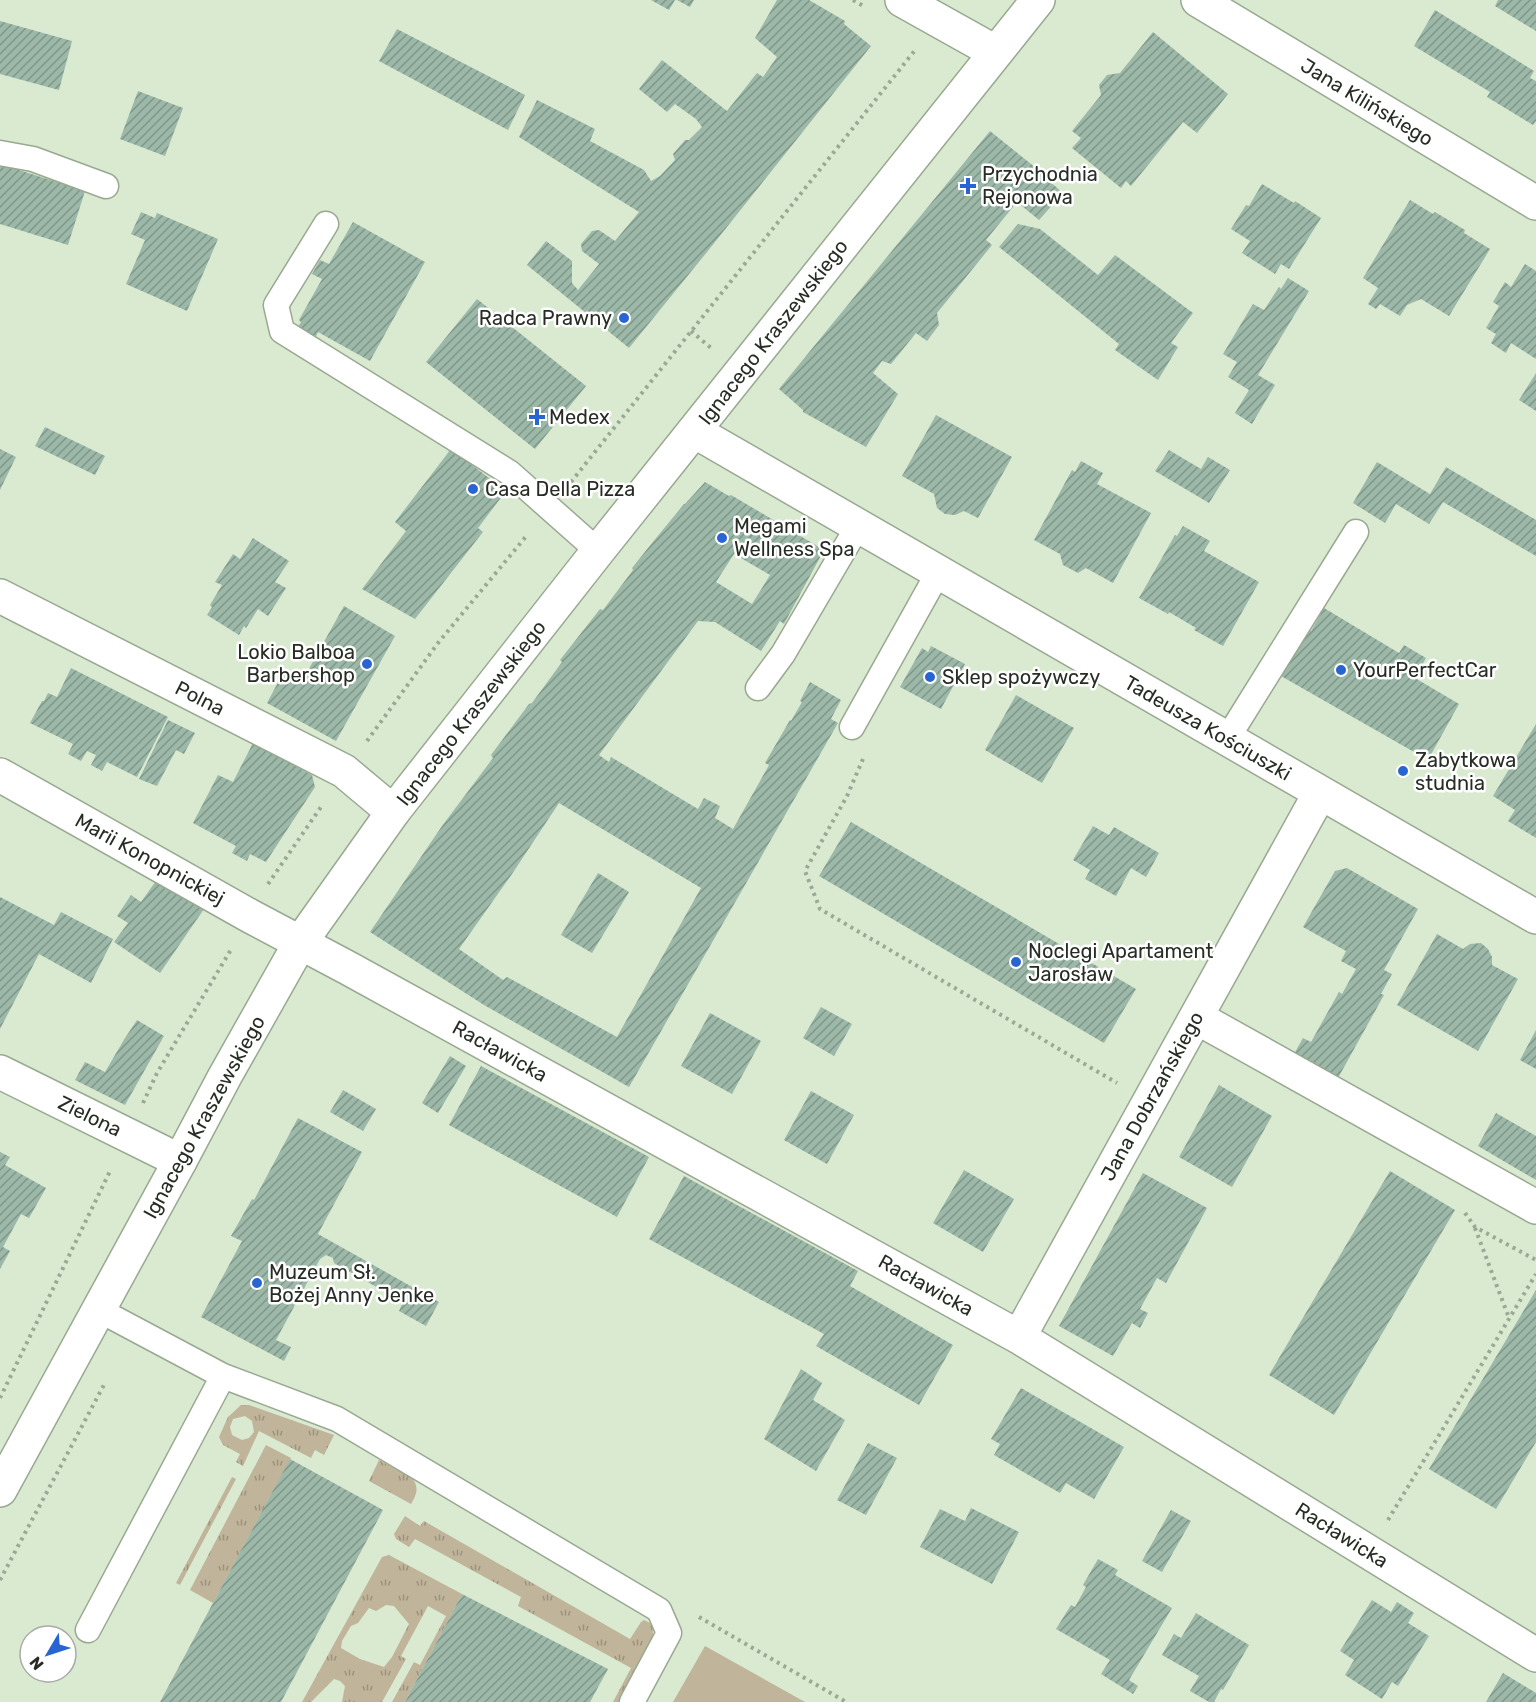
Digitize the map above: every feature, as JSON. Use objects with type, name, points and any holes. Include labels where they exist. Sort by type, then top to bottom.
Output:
[{"type":"street","points":[[902,0],[996,52]]},
{"type":"street","name":"Ignacego Kraszewskiego","points":[[0,1490],[225,1076],[300,943],[393,812],[598,551],[1038,0]]},
{"type":"street","name":"Jana Kilińskiego","points":[[1198,0],[1536,203]]},
{"type":"street","name":"Tadeusza Kościuszki","points":[[694,431],[1536,917]]},
{"type":"street","name":"Polna","points":[[0,596],[344,771],[393,812]]},
{"type":"street","name":"Marii Konopnickiej","points":[[0,775],[300,943]]},
{"type":"street","name":"Jana Dobrzańskiego","points":[[1019,1337],[1320,793]]},
{"type":"street","name":"Racławicka","points":[[300,943],[1019,1337],[1536,1655]]},
{"type":"street","points":[[1196,1017],[1536,1207]]},
{"type":"street","name":"Zielona","points":[[0,1072],[180,1161]]},
{"type":"lane","points":[[0,153],[33,159],[106,186]]},
{"type":"lane","points":[[326,224],[276,305],[282,331],[510,473],[598,551]]},
{"type":"lane","points":[[759,688],[783,654],[858,526]]},
{"type":"lane","points":[[1227,739],[1356,532]]},
{"type":"lane","points":[[852,727],[938,573]]},
{"type":"lane","points":[[99,1310],[223,1376],[337,1419],[659,1610],[669,1633],[632,1702]]},
{"type":"lane","points":[[88,1630],[223,1376]]},
{"type":"path","points":[[360,749],[438,643],[549,509],[938,20]]},
{"type":"path","points":[[866,754],[847,796],[805,871],[820,909],[1119,1084]]},
{"type":"path","points":[[0,1398],[157,1073]]},
{"type":"path","points":[[1475,1227],[1509,1318]]},
{"type":"path","points":[[1385,1524],[1536,1274]]},
{"type":"path","points":[[659,1610],[688,1611],[846,1702]]},
{"type":"green space","points":[[241,1405],[249,1405],[334,1435],[324,1455],[315,1450],[311,1458],[259,1431],[243,1466],[236,1462],[240,1454],[223,1445],[219,1437],[228,1417]],"holes":[[[245,1416],[252,1421],[254,1432],[249,1438],[242,1440],[232,1435],[230,1427],[233,1419]]]},
{"type":"green space","points":[[266,1445],[291,1458],[213,1603],[190,1590]]},
{"type":"green space","points":[[379,1460],[412,1478],[417,1488],[411,1504],[369,1481]]},
{"type":"green space","points":[[232,1477],[236,1479],[180,1585],[176,1583]]},
{"type":"green space","points":[[405,1516],[420,1526],[424,1521],[630,1639],[641,1622],[644,1620],[652,1624],[654,1643],[625,1702],[613,1702],[631,1668],[518,1606],[521,1597],[415,1539],[409,1547],[396,1539],[394,1534]]},
{"type":"green space","points":[[389,1555],[462,1594],[405,1702],[392,1702],[414,1662],[420,1665],[446,1616],[428,1606],[401,1656],[406,1659],[382,1702],[342,1702],[345,1686],[334,1679],[311,1702],[302,1702],[382,1557]],"holes":[[[386,1605],[394,1606],[409,1624],[392,1657],[384,1667],[360,1659],[341,1648],[342,1641],[351,1626],[358,1623],[369,1608],[376,1611]]]},
{"type":"green space","points":[[705,1646],[805,1702],[673,1702]]},
{"type":"building","points":[[651,0],[675,0],[669,10]]},
{"type":"building","points":[[677,0],[694,0],[690,7]]},
{"type":"building","points":[[777,0],[809,0],[845,21],[844,24],[871,46],[629,348],[527,265],[546,241],[572,261],[572,283],[578,290],[599,264],[582,251],[581,244],[592,231],[599,230],[615,241],[639,212],[519,137],[537,100],[595,129],[590,141],[644,170],[651,181],[660,176],[675,160],[673,154],[685,140],[689,140],[702,127],[696,119],[675,104],[667,112],[639,89],[662,60],[727,111],[757,73],[763,77],[777,57],[755,38]]},
{"type":"building","points":[[1498,0],[1536,0],[1536,31],[1495,6]]},
{"type":"building","points":[[1435,10],[1534,71],[1530,78],[1536,81],[1536,121],[1533,125],[1487,97],[1490,92],[1414,46]]},
{"type":"building","points":[[0,21],[72,41],[59,90],[0,74]]},
{"type":"building","points":[[397,29],[525,95],[508,130],[379,61]]},
{"type":"building","points":[[1153,32],[1228,94],[1197,133],[1183,122],[1131,186],[1126,181],[1121,188],[1072,148],[1081,138],[1072,131],[1101,95],[1099,85],[1107,75],[1120,73]]},
{"type":"building","points":[[138,91],[183,108],[165,156],[120,139]]},
{"type":"building","points":[[990,131],[1063,193],[1039,220],[1017,202],[986,240],[992,245],[937,313],[939,325],[927,341],[916,333],[891,364],[882,361],[873,373],[898,394],[866,447],[803,412],[779,389]]},
{"type":"building","points":[[0,164],[85,191],[68,245],[0,224]]},
{"type":"building","points":[[1262,184],[1321,218],[1289,269],[1281,264],[1275,274],[1242,253],[1250,241],[1231,229]]},
{"type":"building","points":[[1410,200],[1465,230],[1464,233],[1490,249],[1449,316],[1421,299],[1407,305],[1400,316],[1380,304],[1376,309],[1368,304],[1378,288],[1363,278]]},
{"type":"building","points":[[141,212],[155,218],[157,213],[218,239],[187,311],[126,284],[145,240],[131,234]]},
{"type":"building","points":[[353,222],[425,262],[370,361],[318,332],[313,343],[295,332],[301,322],[299,320],[322,279],[312,274],[320,260],[329,264]]},
{"type":"building","points":[[1018,224],[1040,229],[1098,275],[1115,255],[1193,313],[1171,343],[1178,347],[1158,380],[1115,350],[1119,344],[999,247]]},
{"type":"building","points":[[1525,264],[1536,271],[1536,359],[1511,343],[1506,353],[1491,343],[1496,334],[1486,328],[1499,306],[1493,302],[1505,282],[1511,287]]},
{"type":"building","points":[[1288,278],[1309,291],[1258,375],[1275,385],[1252,424],[1235,413],[1249,390],[1228,377],[1237,362],[1223,354],[1253,304],[1264,310]]},
{"type":"building","points":[[477,299],[586,386],[535,449],[426,362]]},
{"type":"building","points":[[1536,373],[1536,411],[1519,400]]},
{"type":"building","points":[[936,415],[1012,457],[978,518],[964,511],[955,515],[945,514],[937,508],[934,494],[902,476]]},
{"type":"building","points":[[45,427],[105,456],[95,475],[35,446]]},
{"type":"building","points":[[0,449],[16,457],[0,490]]},
{"type":"building","points":[[451,449],[506,491],[478,528],[483,532],[415,619],[362,589],[406,531],[395,522]]},
{"type":"building","points":[[1169,450],[1201,469],[1208,457],[1230,470],[1209,503],[1155,471]]},
{"type":"building","points":[[1081,461],[1103,473],[1097,484],[1151,513],[1113,583],[1086,568],[1078,573],[1063,565],[1060,554],[1034,540],[1072,470],[1075,472]]},
{"type":"building","points":[[1377,462],[1430,494],[1446,467],[1536,520],[1536,556],[1443,502],[1429,524],[1396,504],[1385,523],[1353,503]]},
{"type":"building","points":[[705,482],[824,550],[784,624],[780,621],[761,651],[715,622],[698,621],[599,755],[609,762],[611,757],[698,809],[704,798],[720,806],[715,818],[733,829],[769,765],[765,763],[802,702],[800,701],[810,682],[841,700],[831,719],[838,723],[629,1087],[484,1005],[370,932],[442,826],[493,758],[491,755],[562,662],[560,660],[600,609],[603,610],[633,570],[632,568]],"holes":[[[734,554],[770,575],[752,604],[716,582]],[[559,803],[701,888],[617,1037],[507,977],[503,980],[459,949]]]},
{"type":"building","points":[[1183,526],[1210,541],[1204,551],[1259,582],[1223,646],[1194,630],[1196,628],[1169,612],[1168,614],[1139,598],[1175,535],[1177,536]]},
{"type":"building","points":[[253,538],[289,561],[275,582],[286,588],[268,616],[258,609],[239,635],[207,615],[222,585],[215,582],[233,554],[240,559]]},
{"type":"building","points":[[344,606],[395,636],[336,741],[267,703],[283,673],[301,683]]},
{"type":"building","points":[[1324,608],[1399,653],[1404,645],[1426,658],[1415,678],[1459,704],[1428,760],[1281,676]]},
{"type":"building","points":[[931,646],[965,664],[941,709],[900,687],[922,648],[928,652]]},
{"type":"building","points":[[71,668],[168,717],[137,777],[107,762],[102,771],[91,765],[96,755],[87,751],[81,761],[68,754],[73,744],[30,723],[48,693],[57,697]]},
{"type":"building","points":[[1016,695],[1074,728],[1042,783],[985,750]]},
{"type":"building","points":[[168,720],[195,733],[184,754],[176,750],[157,786],[139,779]]},
{"type":"building","points":[[1536,724],[1536,838],[1508,821],[1515,810],[1493,796]]},
{"type":"building","points":[[253,743],[312,775],[315,787],[266,862],[250,854],[247,861],[232,853],[236,846],[193,823],[218,775],[233,782]]},
{"type":"building","points":[[851,822],[1136,989],[1104,1043],[819,876]]},
{"type":"building","points":[[1093,826],[1109,835],[1114,827],[1159,853],[1146,877],[1131,868],[1116,896],[1085,879],[1090,870],[1073,860]]},
{"type":"building","points":[[1347,868],[1418,909],[1384,970],[1392,974],[1381,994],[1384,995],[1338,1078],[1294,1054],[1303,1038],[1311,1042],[1339,992],[1342,994],[1356,969],[1341,961],[1346,951],[1303,927],[1335,871]]},
{"type":"building","points":[[598,873],[629,892],[592,953],[561,935]]},
{"type":"building","points":[[158,878],[204,909],[160,973],[114,942],[128,923],[117,916],[131,895],[141,902]]},
{"type":"building","points":[[0,897],[54,925],[61,912],[113,939],[91,983],[39,954],[0,1029]]},
{"type":"building","points":[[1437,934],[1463,949],[1470,944],[1481,943],[1492,957],[1492,965],[1518,979],[1478,1051],[1397,1005]]},
{"type":"building","points":[[821,1007],[852,1024],[834,1056],[803,1038]]},
{"type":"building","points":[[710,1013],[761,1041],[732,1094],[681,1066]]},
{"type":"building","points":[[137,1020],[164,1036],[125,1105],[75,1080],[85,1062],[105,1072]]},
{"type":"building","points":[[1536,1030],[1536,1069],[1520,1060]]},
{"type":"building","points":[[450,1056],[466,1066],[438,1113],[422,1103]]},
{"type":"building","points":[[481,1066],[649,1157],[617,1217],[449,1125]]},
{"type":"building","points":[[1219,1085],[1272,1116],[1232,1187],[1179,1157]]},
{"type":"building","points":[[343,1090],[376,1109],[363,1131],[330,1112]]},
{"type":"building","points":[[811,1091],[854,1115],[827,1164],[784,1140]]},
{"type":"building","points":[[1496,1113],[1536,1136],[1536,1180],[1478,1146]]},
{"type":"building","points":[[298,1118],[362,1152],[318,1234],[439,1302],[426,1326],[399,1311],[403,1302],[334,1263],[333,1258],[326,1255],[320,1259],[276,1340],[291,1347],[284,1361],[201,1317],[242,1241],[231,1236],[252,1199],[254,1200]]},
{"type":"building","points":[[0,1152],[10,1157],[5,1165],[46,1188],[29,1218],[21,1214],[3,1247],[10,1251],[0,1269]]},
{"type":"building","points":[[964,1170],[1014,1199],[983,1252],[933,1223]]},
{"type":"building","points":[[1390,1171],[1455,1210],[1334,1415],[1269,1375]]},
{"type":"building","points":[[1143,1173],[1207,1208],[1166,1283],[1157,1278],[1140,1309],[1148,1313],[1140,1328],[1132,1323],[1113,1356],[1059,1326]]},
{"type":"building","points":[[684,1176],[858,1271],[850,1286],[953,1345],[919,1405],[816,1346],[824,1334],[649,1239]]},
{"type":"building","points":[[1536,1290],[1536,1442],[1496,1509],[1429,1469]]},
{"type":"building","points":[[801,1369],[822,1383],[813,1400],[845,1420],[816,1471],[764,1439]]},
{"type":"building","points":[[1021,1388],[1124,1447],[1094,1499],[1066,1483],[1060,1493],[994,1455],[1000,1444],[991,1439]]},
{"type":"building","points":[[868,1443],[897,1458],[866,1515],[837,1500]]},
{"type":"building","points":[[290,1459],[383,1510],[281,1702],[160,1702]]},
{"type":"building","points":[[971,1508],[1019,1532],[992,1584],[920,1547],[940,1509],[965,1521]]},
{"type":"building","points":[[1171,1510],[1191,1521],[1162,1572],[1142,1561]]},
{"type":"building","points":[[1098,1559],[1118,1570],[1115,1575],[1172,1608],[1129,1680],[1138,1686],[1133,1694],[1101,1674],[1110,1660],[1056,1629],[1071,1605],[1075,1607],[1086,1587],[1083,1585]]},
{"type":"building","points":[[462,1594],[608,1669],[590,1702],[405,1702]]},
{"type":"building","points":[[1372,1600],[1391,1612],[1397,1602],[1414,1613],[1408,1623],[1429,1636],[1398,1686],[1392,1682],[1382,1699],[1345,1675],[1354,1660],[1340,1651]]},
{"type":"building","points":[[1196,1613],[1249,1645],[1214,1702],[1209,1702],[1190,1691],[1199,1676],[1162,1655],[1174,1634],[1181,1638]]},
{"type":"building","points":[[1503,1673],[1536,1693],[1536,1702],[1486,1702]]},
{"type":"place","name":"Przychodnia Rejonowa","points":[[968,186]]},
{"type":"place","name":"Radca Prawny","points":[[624,318]]},
{"type":"place","name":"Medex","points":[[537,417]]},
{"type":"place","name":"Casa Della Pizza","points":[[473,489]]},
{"type":"place","name":"Megami Wellness Spa","points":[[722,538]]},
{"type":"place","name":"Lokio Balboa Barbershop","points":[[367,664]]},
{"type":"place","name":"YourPerfectCar","points":[[1341,670]]},
{"type":"place","name":"Sklep spożywczy","points":[[930,677]]},
{"type":"place","name":"Zabytkowa studnia","points":[[1403,771]]},
{"type":"place","name":"Noclegi Apartament Jarosław","points":[[1016,962]]},
{"type":"place","name":"Muzeum Sł. Bożej Anny Jenke","points":[[257,1283]]}]
